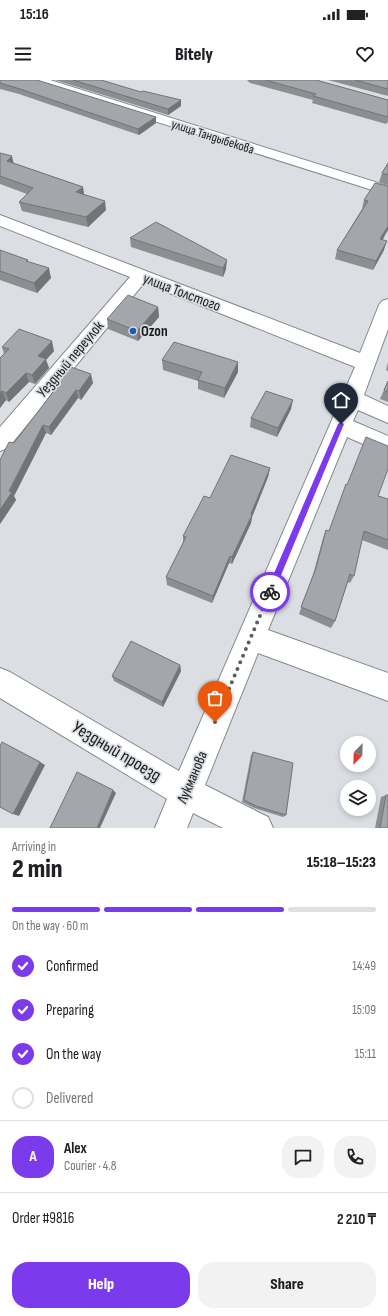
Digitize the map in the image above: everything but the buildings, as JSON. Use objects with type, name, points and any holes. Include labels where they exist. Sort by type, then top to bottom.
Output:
[{"type":"street","name":"улица Тандыбекова","points":[[38,80],[388,191]]},
{"type":"street","name":"улица Толстого","points":[[0,220],[365,364]]},
{"type":"street","name":"Уездный переулок","points":[[0,442],[140,276]]},
{"type":"street","name":"Лукманова","points":[[171,828],[352,399],[388,305]]},
{"type":"street","points":[[352,399],[388,415]]},
{"type":"street","points":[[341,424],[388,446]]},
{"type":"street","points":[[251,637],[388,687]]},
{"type":"street","name":"Уездный проезд","points":[[0,682],[185,792],[257,828]]},
{"type":"way so far","points":[[215,722],[270,592]]},
{"type":"place","name":"Ozon","points":[[133,331]]},
{"type":"route","points":[[270,592],[341,424]]}]
